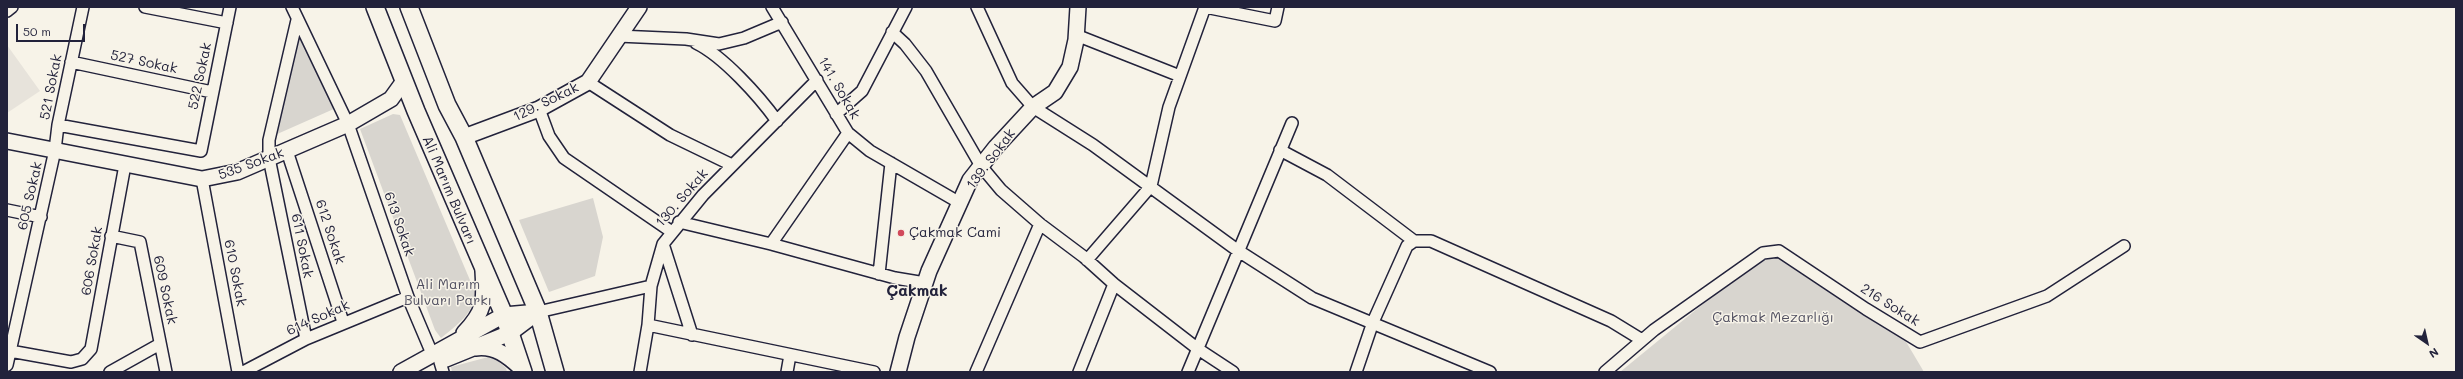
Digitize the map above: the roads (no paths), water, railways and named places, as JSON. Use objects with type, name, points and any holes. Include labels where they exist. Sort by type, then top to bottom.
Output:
[{"type":"main road","name":"Ali Marım Bulvarı","points":[[375,7],[416,111],[483,270],[504,315],[522,370]]},
{"type":"main road","points":[[409,7],[447,105],[464,137],[538,312],[555,372]]},
{"type":"street","points":[[7,11],[12,7]]},
{"type":"street","name":"521 Sokak","points":[[55,150],[58,125],[83,7]]},
{"type":"street","points":[[145,7],[227,23]]},
{"type":"street","name":"522 Sokak","points":[[58,125],[201,151],[230,7]]},
{"type":"street","name":"613 Sokak","points":[[292,7],[348,124],[408,297],[439,363]]},
{"type":"street","name":"129. Sokak","points":[[464,137],[539,109],[588,82],[639,7]]},
{"type":"street","name":"141. Sokak","points":[[772,7],[848,133],[870,151],[960,203]]},
{"type":"street","points":[[977,7],[1012,82],[1033,107],[1093,145],[1152,186],[1237,250],[1312,298],[1373,322],[1490,372]]},
{"type":"street","name":"139. Sokak","points":[[898,372],[907,337],[925,283],[970,180],[1033,107],[1055,92],[1070,67],[1076,35],[1078,7]]},
{"type":"street","points":[[1087,260],[1152,186],[1169,107],[1205,7],[1275,20],[1278,7]]},
{"type":"street","points":[[836,114],[862,91],[903,8]]},
{"type":"street","name":"611 Sokak","points":[[297,20],[269,140],[269,158],[306,339]]},
{"type":"street","points":[[618,36],[686,39],[719,44],[744,38],[782,22]]},
{"type":"street","points":[[892,32],[926,71],[981,166],[1001,190],[1114,284],[1198,348],[1233,372]]},
{"type":"street","points":[[1076,35],[1180,76]]},
{"type":"street","points":[[686,39],[712,52],[763,102],[777,121]]},
{"type":"street","name":"527 Sokak","points":[[71,62],[212,92]]},
{"type":"street","name":"130. Sokak","points":[[640,372],[648,325],[651,286],[662,244],[679,222],[817,80]]},
{"type":"street","points":[[404,81],[392,99],[416,111]]},
{"type":"street","points":[[588,82],[670,135],[732,166]]},
{"type":"street","name":"535 Sokak","points":[[7,141],[202,179],[236,172],[287,151],[348,124],[392,99]]},
{"type":"street","points":[[539,109],[551,141],[564,158],[672,232]]},
{"type":"street","points":[[1188,372],[1237,250],[1292,123]]},
{"type":"street","points":[[771,244],[848,133]]},
{"type":"street","name":"605 Sokak","points":[[7,365],[55,150]]},
{"type":"street","points":[[1280,150],[1327,175],[1414,241]]},
{"type":"street","name":"612 Sokak","points":[[287,151],[343,322]]},
{"type":"street","points":[[879,274],[891,163]]},
{"type":"street","name":"606 Sokak","points":[[10,351],[62,361],[82,359],[91,349],[125,165]]},
{"type":"street","name":"610 Sokak","points":[[202,179],[238,372]]},
{"type":"street","points":[[7,210],[41,217]]},
{"type":"street","points":[[679,222],[771,244],[879,274],[925,283]]},
{"type":"street","points":[[976,372],[1040,224]]},
{"type":"street","name":"609 Sokak","points":[[111,236],[140,242],[166,372]]},
{"type":"street","points":[[1356,372],[1373,322],[1407,246],[1414,241],[1431,241],[1611,321],[1642,340],[1605,372]]},
{"type":"street","points":[[662,244],[692,335]]},
{"type":"street","name":"216 Sokak","points":[[1642,340],[1763,253],[1779,251],[1866,309],[1920,342],[2048,296],[2124,246]]},
{"type":"street","points":[[459,347],[482,310],[485,296],[483,270]]},
{"type":"street","points":[[1079,372],[1114,284]]},
{"type":"street","points":[[420,372],[439,363],[504,315],[538,312],[651,286]]},
{"type":"street","name":"614 Sokak","points":[[243,372],[306,339],[343,322],[408,297]]},
{"type":"street","points":[[459,347],[510,333],[538,312]]},
{"type":"street","points":[[648,325],[874,372]]},
{"type":"street","points":[[110,372],[160,344]]},
{"type":"street","points":[[459,347],[488,347],[500,351],[522,370]]},
{"type":"street","points":[[787,372],[790,355]]},
{"type":"street","points":[[401,372],[439,363]]},
{"type":"place","name":"Çakmak Cami","points":[[901,233]]},
{"type":"district","name":"Çakmak","points":[[917,291]]},
{"type":"park label","name":"Ali Marım Bulvarı Parkı","points":[[448,294]]},
{"type":"park label","name":"Çakmak Mezarlığı","points":[[1773,318]]}]
